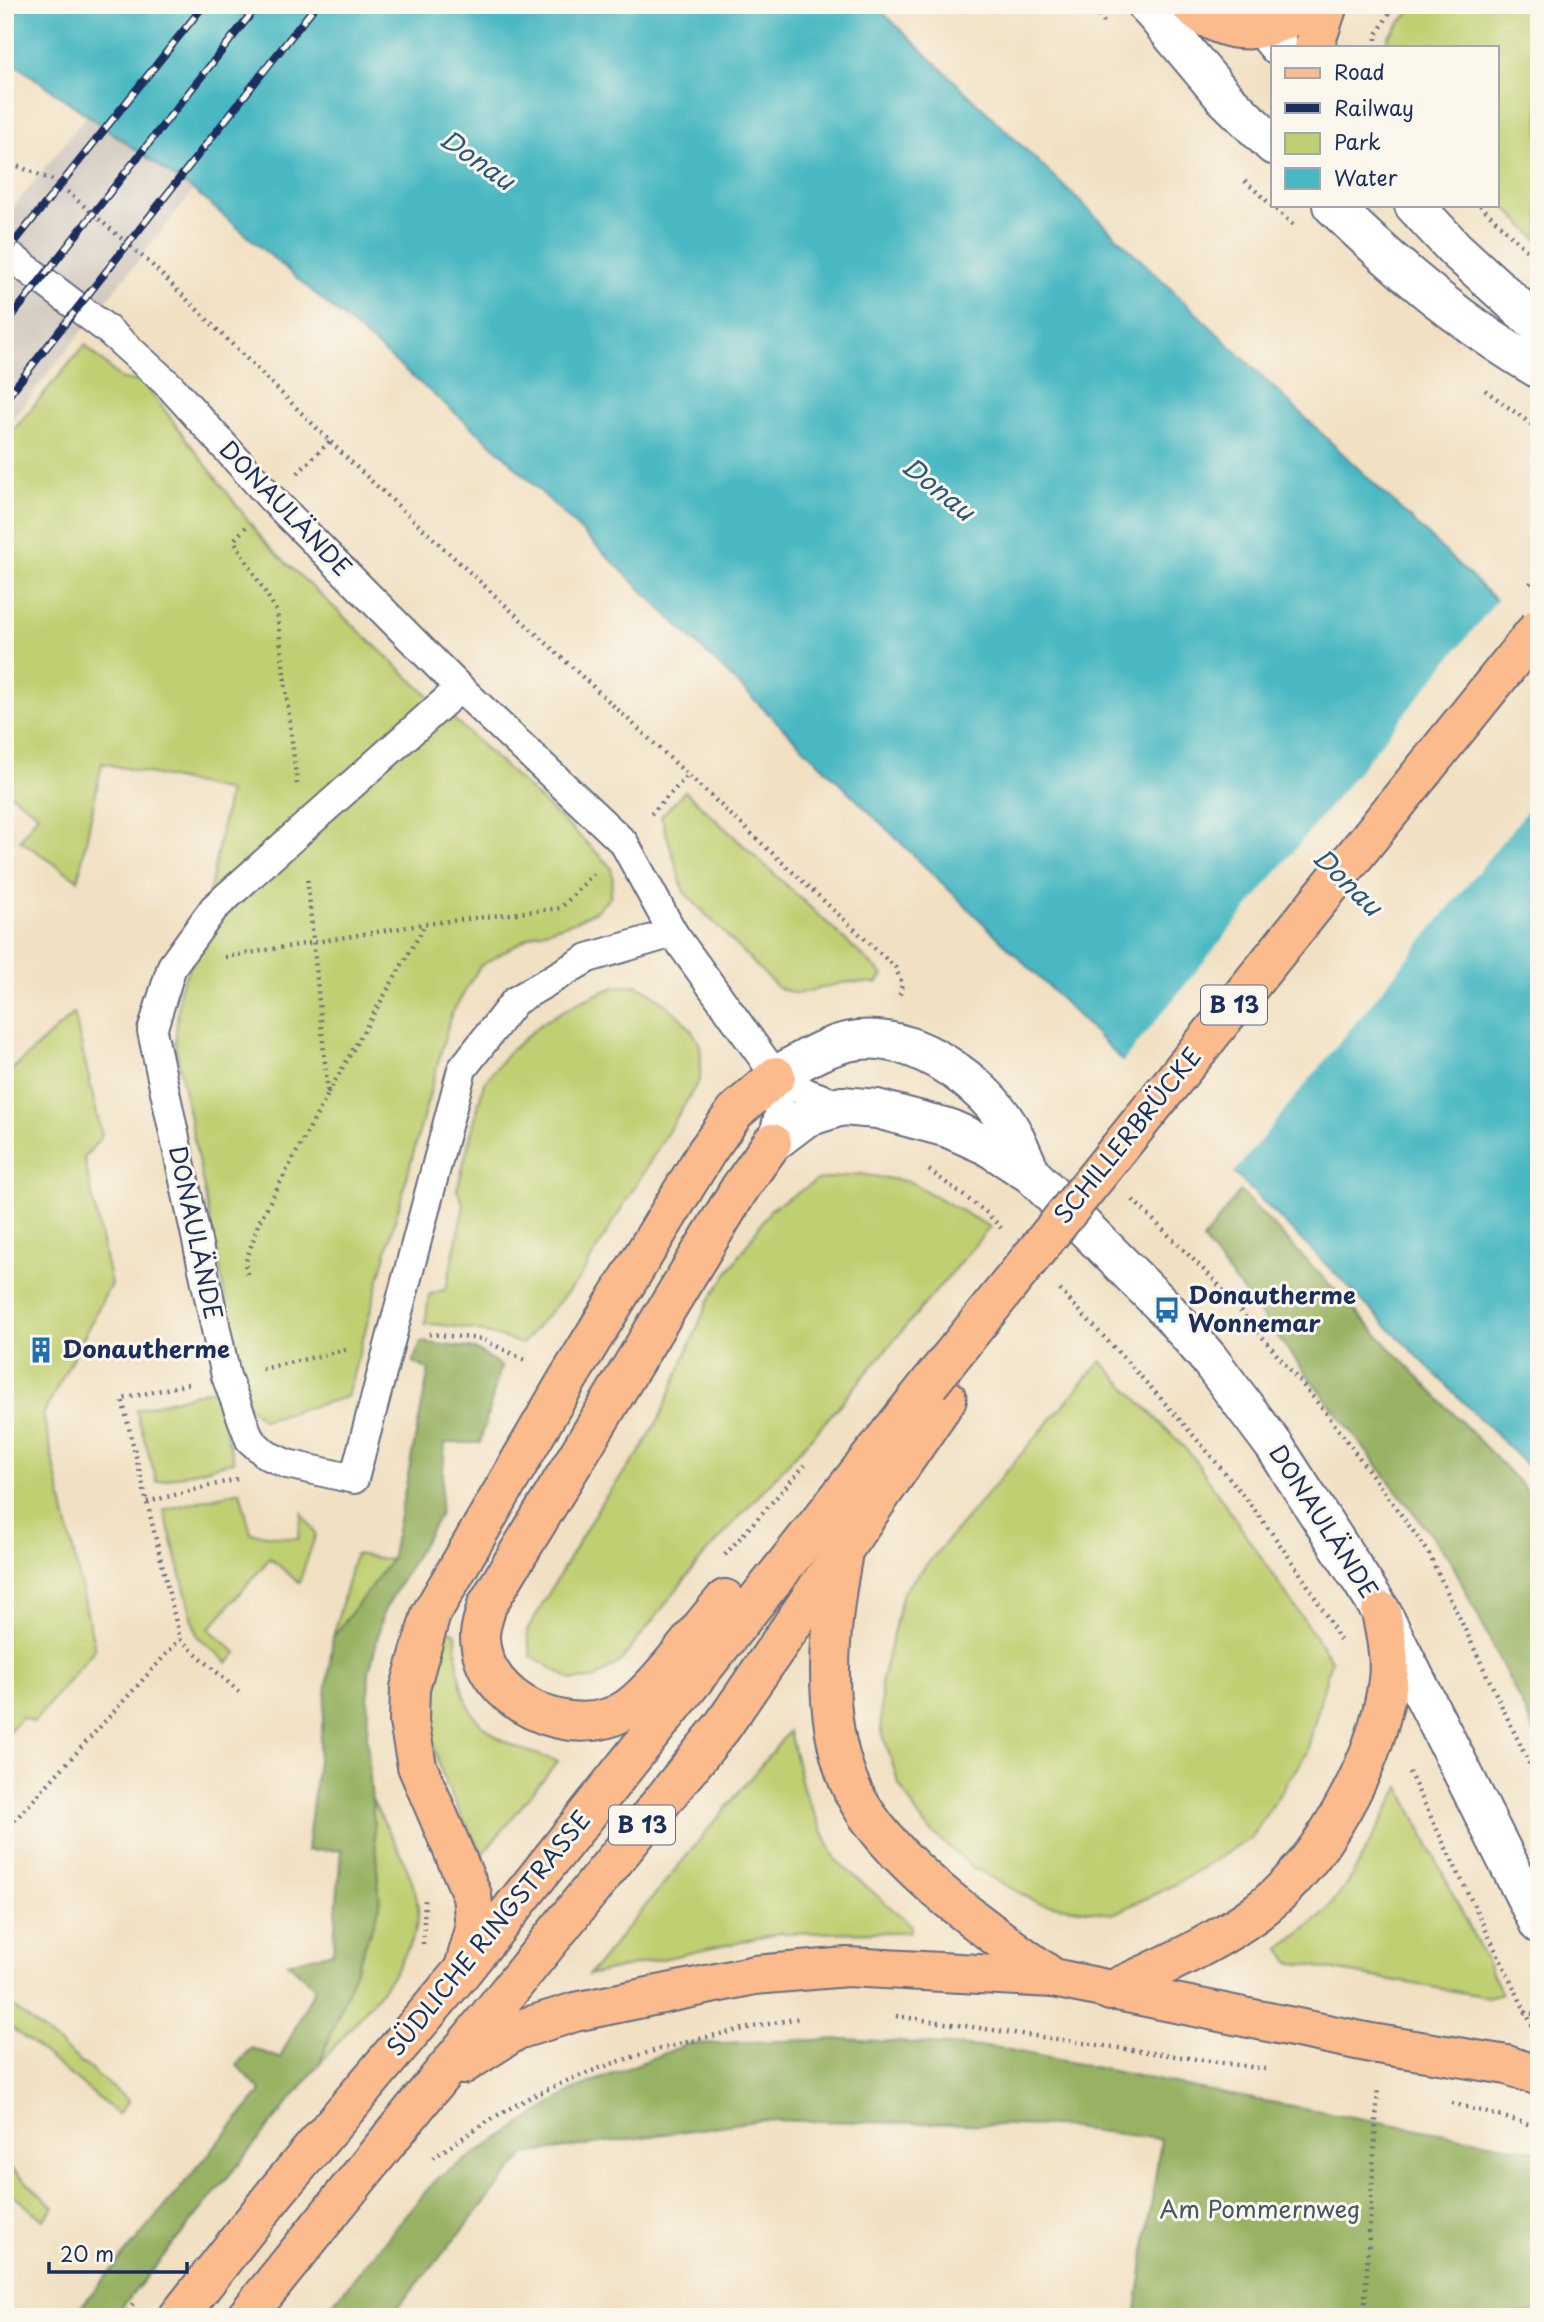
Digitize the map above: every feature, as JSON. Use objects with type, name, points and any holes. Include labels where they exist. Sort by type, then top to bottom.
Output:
[{"type":"main road","points":[[1190,5],[1207,21],[1229,30],[1262,27],[1292,18],[1313,5]]},
{"type":"main road","points":[[1314,46],[1328,5]]},
{"type":"main road","name":"SCHILLERBRÜCKE","points":[[938,1391],[1539,627]]},
{"type":"main road","name":"SCHILLERBRÜCKE","points":[[938,1391],[1539,666]]},
{"type":"main road","points":[[464,1969],[475,1929],[471,1895],[417,1766],[409,1722],[410,1688],[431,1614],[566,1382],[706,1151],[735,1112],[776,1076]]},
{"type":"main road","points":[[772,1143],[740,1188],[487,1605],[480,1636],[486,1662],[504,1691],[529,1707],[553,1718],[598,1722],[626,1710],[751,1573],[792,1553]]},
{"type":"main road","name":"SÜDLICHE RINGSTRASSE","points":[[246,2317],[722,1727],[844,1548],[938,1391]]},
{"type":"main road","name":"SÜDLICHE RINGSTRASSE","points":[[178,2317],[276,2192],[464,1969],[792,1553],[938,1391]]},
{"type":"main road","points":[[844,1548],[834,1604],[832,1680],[834,1726],[849,1781],[879,1829],[921,1875],[965,1914],[1053,1978]]},
{"type":"main road","points":[[1110,1991],[1213,1942],[1258,1911],[1295,1876],[1328,1834],[1367,1756],[1381,1713],[1388,1679],[1388,1649],[1381,1611]]},
{"type":"main road","points":[[427,2092],[470,2059],[517,2031],[575,2012],[755,1975],[847,1967],[1053,1978],[1371,2043],[1507,2065],[1539,2076]]},
{"type":"street","points":[[1147,5],[1224,97],[1271,143]]},
{"type":"street","points":[[1333,206],[1428,291],[1483,334],[1539,369]]},
{"type":"street","points":[[1415,206],[1455,249],[1539,326]]},
{"type":"street","points":[[776,1076],[813,1054],[859,1040],[889,1043],[919,1051],[952,1069],[983,1093],[1010,1129],[1031,1174]]},
{"type":"street","points":[[772,1143],[805,1118],[842,1105],[877,1108],[948,1128],[986,1145],[1031,1174]]},
{"type":"street","name":"DONAULÄNDE","points":[[1031,1174],[1167,1310],[1209,1359],[1275,1447],[1381,1611],[1539,1924]]},
{"type":"lane","name":"DONAULÄNDE","points":[[5,252],[108,330],[170,386],[272,499],[460,688],[624,843],[673,933],[776,1076]]},
{"type":"lane","name":"DONAULÄNDE","points":[[267,1455],[250,1440],[226,1376],[152,1031],[172,966],[214,908],[460,688]]},
{"type":"lane","points":[[267,1455],[288,1464],[354,1479],[462,1069],[515,1001],[588,958],[673,933]]},
{"type":"lane","points":[[776,1076],[807,1093],[842,1105]]},
{"type":"lane","points":[[772,1143],[780,1110],[776,1076]]},
{"type":"path","points":[[1376,46],[1376,36],[1394,5]]},
{"type":"path","points":[[5,161],[55,181],[152,265],[351,462],[895,967],[902,983],[889,1043]]},
{"type":"path","points":[[1481,206],[1539,262]]},
{"type":"path","points":[[172,966],[425,924],[561,908],[689,775]]},
{"type":"path","points":[[328,1094],[425,924]]},
{"type":"path","points":[[919,1162],[987,1213],[1005,1233]]},
{"type":"path","points":[[1052,1282],[1191,1429],[1296,1569],[1344,1647]]},
{"type":"path","points":[[239,1692],[180,1639],[122,1399],[393,1338]]},
{"type":"path","points":[[147,1502],[237,1479],[267,1455]]},
{"type":"path","points":[[720,1560],[811,1459]]},
{"type":"path","points":[[5,1831],[180,1639]]},
{"type":"path","points":[[1381,1713],[1524,2012],[1539,2038]]},
{"type":"path","points":[[422,1948],[471,1895]]},
{"type":"path","points":[[1524,2012],[1539,2015]]},
{"type":"path","points":[[884,2015],[1268,2070]]},
{"type":"path","points":[[429,2160],[515,2105],[605,2065],[710,2035],[803,2017]]},
{"type":"path","points":[[1364,2084],[1392,2089]]},
{"type":"path","points":[[1364,2317],[1378,2086]]},
{"type":"path","points":[[1446,2102],[1539,2127]]},
{"type":"path","points":[[123,2317],[139,2297]]},
{"type":"shaded area","points":[[174,5],[341,5],[5,428],[5,218]]},
{"type":"green space","points":[[1415,5],[1539,5],[1539,241],[1498,200],[1498,46],[1387,46],[1388,37]]},
{"type":"green space","points":[[85,345],[121,379],[143,382],[267,545],[591,847],[611,867],[613,878],[610,897],[596,911],[574,922],[535,934],[480,966],[451,1015],[347,1397],[263,1420],[247,1405],[175,1044],[180,987],[198,950],[229,791],[102,763],[78,880],[20,840],[38,814],[5,790],[5,440]]},
{"type":"green space","points":[[685,791],[883,975],[877,983],[846,982],[797,994],[778,988],[684,892],[661,816]]},
{"type":"green space","points":[[637,985],[654,995],[690,1029],[701,1050],[700,1079],[579,1279],[522,1344],[474,1330],[425,1324],[429,1295],[446,1289],[464,1205],[457,1190],[484,1083],[508,1053],[542,1023],[579,1002],[614,987]]},
{"type":"green space","name":"Donautherme","points":[[74,1013],[102,1136],[84,1158],[111,1284],[43,1415],[95,1649],[34,1722],[22,1717],[5,1735],[5,1076]]},
{"type":"green space","points":[[860,1174],[910,1182],[990,1227],[825,1422],[696,1565],[621,1661],[594,1679],[572,1680],[531,1656],[527,1631],[601,1503],[638,1455],[660,1417],[708,1302],[771,1209],[818,1180]]},
{"type":"green space","points":[[1240,1191],[1539,1503],[1539,1740],[1451,1561],[1203,1240]]},
{"type":"green space","points":[[421,1342],[475,1349],[501,1366],[480,1443],[445,1443],[440,1514],[384,1611],[369,1673],[367,1738],[380,1906],[319,2065],[114,2317],[72,2317],[261,2092],[237,2065],[251,2048],[280,2058],[315,1988],[288,1963],[333,1952],[341,1850],[307,1851],[333,1637],[391,1560],[429,1370],[413,1362]]},
{"type":"green space","points":[[1101,1361],[1193,1457],[1331,1660],[1307,1752],[1251,1838],[1174,1885],[1113,1914],[1038,1903],[972,1867],[924,1825],[899,1784],[881,1728],[881,1684],[903,1592]]},
{"type":"green space","points":[[214,1389],[234,1461],[157,1482],[136,1410]]},
{"type":"green space","points":[[240,1491],[251,1533],[298,1539],[302,1513],[316,1534],[299,1583],[270,1558],[209,1629],[237,1653],[228,1663],[197,1636],[164,1510]]},
{"type":"green space","points":[[355,1554],[391,1560],[333,1637]]},
{"type":"green space","points":[[444,1628],[456,1633],[461,1685],[477,1720],[508,1743],[558,1761],[483,1854],[442,1774],[431,1733],[429,1686]]},
{"type":"green space","points":[[789,1731],[804,1792],[836,1860],[911,1925],[909,1932],[781,1933],[589,1975]]},
{"type":"green space","points":[[1400,1787],[1502,1993],[1488,1997],[1289,1962],[1280,1949],[1324,1914],[1348,1883]]},
{"type":"green space","points":[[372,1799],[400,1852],[416,1894],[416,1927],[409,1947],[381,1991],[319,2065],[380,1906]]},
{"type":"green space","points":[[5,2000],[129,2101],[118,2114],[5,2022]]},
{"type":"green space","name":"Am Pommernweg","points":[[844,2039],[1000,2048],[1215,2092],[1539,2151],[1539,2312],[1486,2317],[1135,2317],[1161,2139],[1056,2126],[762,2120],[525,2154],[390,2317],[322,2317],[436,2179],[575,2089],[688,2044]]},
{"type":"green space","points":[[5,2163],[54,2207],[43,2220],[5,2188]]},
{"type":"water","name":"Donau","points":[[5,5],[875,5],[1539,642],[1539,1478],[1058,996],[494,446],[197,193],[5,57]]},
{"type":"pier","points":[[1498,599],[1539,638],[1539,796],[1232,1175],[1121,1064]]},
{"type":"railway","points":[[5,254],[204,5]]},
{"type":"railway","points":[[5,325],[258,5]]},
{"type":"railway","points":[[5,400],[316,5]]},
{"type":"place","name":"Donautherme Wonnemar","points":[[1167,1310]]},
{"type":"place","name":"Donautherme","points":[[41,1350]]}]
